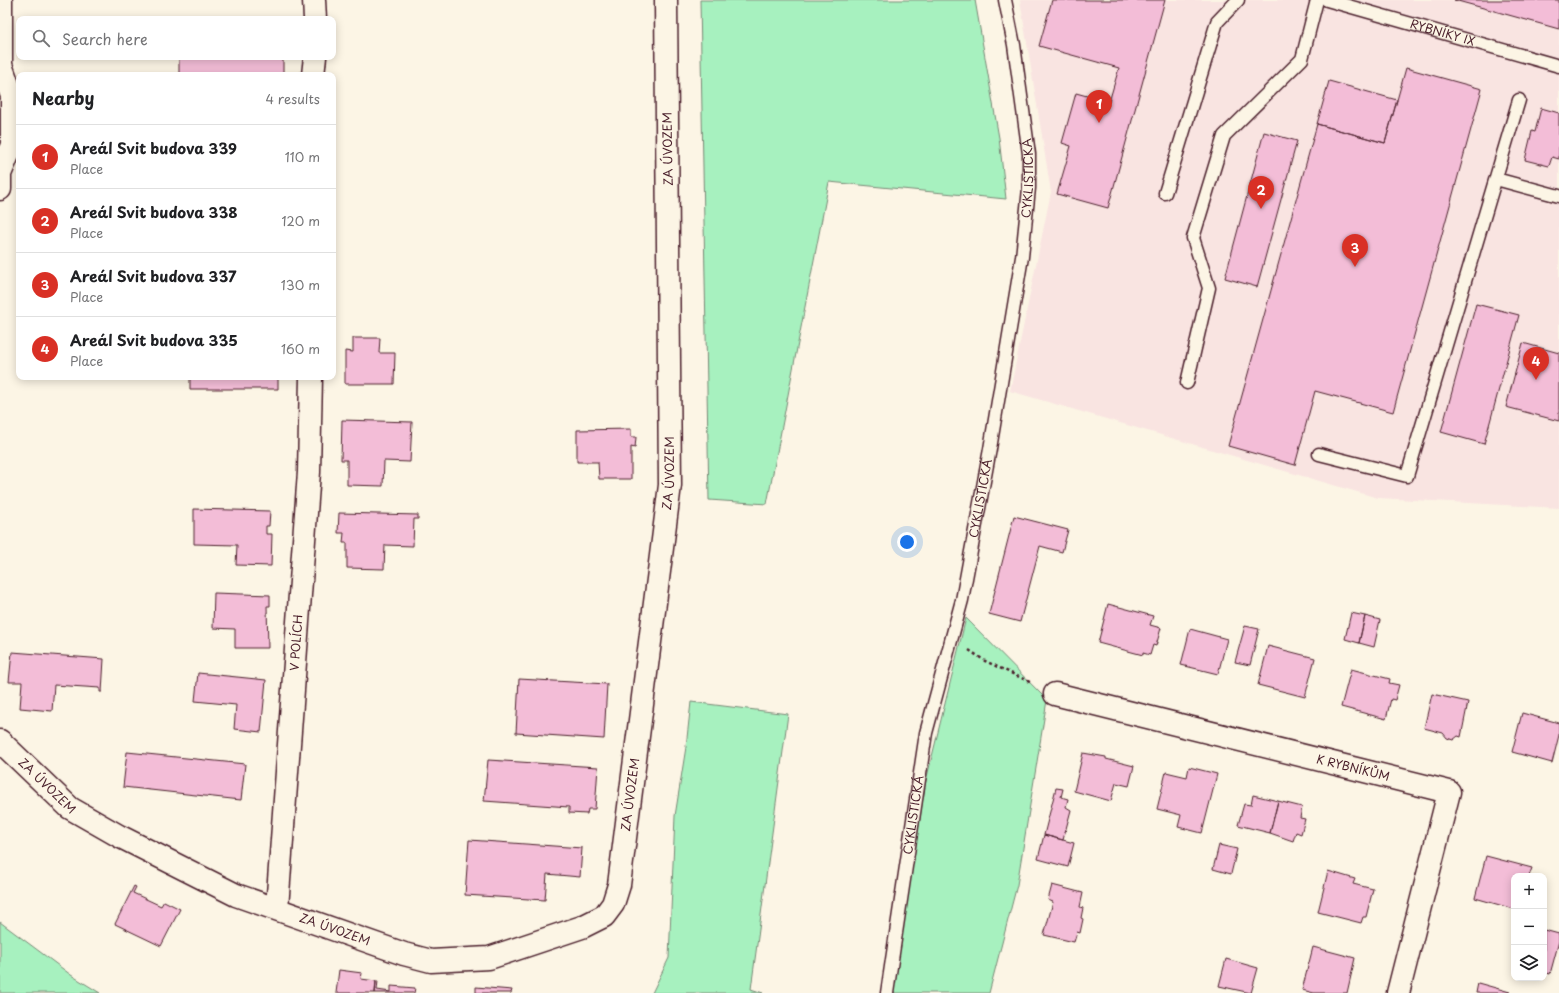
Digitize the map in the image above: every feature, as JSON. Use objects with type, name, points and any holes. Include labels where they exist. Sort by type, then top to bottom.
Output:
[{"type":"street","points":[[0,189],[0,173],[12,145],[12,96],[1,67],[1,0]]},
{"type":"street","points":[[314,0],[315,16]]},
{"type":"street","name":"ZA ÚVOZEM","points":[[0,741],[70,808],[85,818],[236,895],[277,908],[404,954],[431,961],[489,958],[582,927],[604,916],[613,904],[619,885],[670,485],[666,0]]},
{"type":"street","name":"V POLÍCH","points":[[277,908],[309,472],[311,380]]},
{"type":"street","name":"K RYBNÍKŮM","points":[[1055,694],[1449,792],[1398,993]]},
{"type":"lane","name":"CYKLISTICKÁ","points":[[887,993],[926,733],[962,600],[990,449],[1022,257],[1028,188],[1029,154],[1014,45],[1005,0]]},
{"type":"lane","points":[[1165,194],[1217,22],[1238,0]]},
{"type":"lane","points":[[1187,383],[1209,288],[1193,238],[1224,136],[1302,60],[1317,0]]},
{"type":"lane","name":"RYBNÍKY IX","points":[[1327,0],[1559,66]]},
{"type":"lane","points":[[1319,454],[1407,476],[1519,100]]},
{"type":"lane","points":[[1496,179],[1559,196]]},
{"type":"path","points":[[968,649],[986,662],[1055,694]]},
{"type":"shaded area","points":[[1020,0],[1559,0],[1559,508],[1378,498],[1010,391],[1051,192]]},
{"type":"green space","points":[[700,0],[975,0],[999,138],[1006,199],[829,182],[767,504],[709,500]]},
{"type":"green space","points":[[966,618],[1047,700],[1017,885],[989,993],[893,993],[925,785]]},
{"type":"green space","points":[[691,702],[788,714],[751,989],[763,993],[652,993],[669,958],[675,816],[686,747]]},
{"type":"green space","points":[[0,922],[71,975],[100,993],[0,993]]},
{"type":"building","points":[[1052,0],[1165,0],[1108,208],[1057,194],[1071,146],[1062,143],[1076,93],[1109,102],[1119,68],[1039,46]]},
{"type":"building","points":[[1454,0],[1559,0],[1559,29],[1487,9]]},
{"type":"building","points":[[179,60],[283,60],[283,72],[179,72]]},
{"type":"building","points":[[1406,68],[1482,89],[1393,412],[1315,391],[1295,465],[1228,446],[1317,124],[1385,143]]},
{"type":"building","points":[[1329,81],[1397,100],[1385,143],[1317,124]]},
{"type":"building","points":[[1541,108],[1559,113],[1559,159],[1552,157],[1549,166],[1525,160],[1532,131],[1535,132]]},
{"type":"building","points":[[1264,132],[1297,141],[1257,287],[1225,278]]},
{"type":"building","points":[[1476,304],[1519,315],[1484,444],[1441,432]]},
{"type":"building","points":[[353,338],[380,338],[379,353],[395,353],[394,384],[345,384],[345,351],[353,352]]},
{"type":"building","points":[[1523,343],[1559,353],[1559,421],[1506,407]]},
{"type":"building","points":[[190,380],[278,380],[278,389],[190,389]]},
{"type":"building","points":[[342,420],[412,422],[410,462],[384,461],[383,486],[347,485],[347,460],[341,460]]},
{"type":"building","points":[[631,429],[631,437],[636,437],[635,448],[631,447],[631,479],[599,479],[598,462],[577,462],[577,430]]},
{"type":"building","points":[[194,509],[270,511],[269,526],[266,526],[266,534],[272,534],[271,566],[236,565],[237,545],[194,544]]},
{"type":"building","points":[[339,513],[418,515],[418,519],[414,519],[413,546],[385,545],[384,569],[347,568],[347,543],[343,543],[344,533],[338,533]]},
{"type":"building","points":[[1014,516],[1068,530],[1062,552],[1040,546],[1020,622],[989,614]]},
{"type":"building","points":[[214,593],[270,595],[270,606],[267,606],[268,648],[235,648],[235,629],[213,628]]},
{"type":"building","points":[[1108,604],[1153,616],[1150,625],[1161,628],[1156,646],[1153,645],[1150,655],[1143,653],[1143,655],[1098,643]]},
{"type":"building","points":[[1351,613],[1365,616],[1359,643],[1345,639]]},
{"type":"building","points":[[1365,616],[1380,620],[1374,647],[1359,643]]},
{"type":"building","points":[[1245,626],[1259,629],[1250,665],[1235,662]]},
{"type":"building","points":[[1190,629],[1227,639],[1218,674],[1181,665]]},
{"type":"building","points":[[1268,646],[1315,658],[1305,697],[1258,685]]},
{"type":"building","points":[[12,652],[104,659],[102,692],[100,692],[100,688],[54,685],[52,711],[20,708],[22,682],[9,682]]},
{"type":"building","points":[[1351,669],[1390,679],[1389,683],[1399,685],[1395,700],[1391,699],[1386,719],[1341,707]]},
{"type":"building","points":[[198,673],[266,680],[261,732],[234,729],[236,705],[195,701]]},
{"type":"building","points":[[519,679],[607,684],[604,739],[516,733]]},
{"type":"building","points":[[1432,694],[1468,702],[1461,737],[1458,736],[1453,740],[1447,738],[1443,733],[1424,728]]},
{"type":"building","points":[[1522,713],[1559,723],[1559,735],[1552,763],[1512,752]]},
{"type":"building","points":[[127,752],[245,764],[241,800],[123,787]]},
{"type":"building","points":[[1083,753],[1106,757],[1106,759],[1134,766],[1129,786],[1116,783],[1111,801],[1074,791]]},
{"type":"building","points":[[488,760],[598,767],[595,809],[588,809],[587,814],[569,813],[569,807],[484,801]]},
{"type":"building","points":[[1189,767],[1217,774],[1202,833],[1178,827],[1181,815],[1157,809],[1166,772],[1187,777]]},
{"type":"building","points":[[1056,788],[1063,789],[1061,797],[1068,799],[1066,807],[1071,810],[1063,840],[1044,835]]},
{"type":"building","points":[[1253,795],[1278,801],[1270,833],[1238,825],[1244,804],[1251,805]]},
{"type":"building","points":[[1278,801],[1302,807],[1300,818],[1305,819],[1301,834],[1296,832],[1293,841],[1270,833]]},
{"type":"building","points":[[1044,835],[1074,843],[1068,867],[1038,859]]},
{"type":"building","points":[[469,840],[582,848],[580,877],[547,874],[545,900],[465,895]]},
{"type":"building","points":[[1219,845],[1237,849],[1231,874],[1213,869]]},
{"type":"building","points":[[1486,856],[1532,868],[1530,873],[1511,873],[1511,908],[1475,898]]},
{"type":"building","points":[[1328,871],[1355,879],[1353,884],[1373,889],[1366,917],[1363,917],[1361,923],[1318,912]]},
{"type":"building","points":[[1052,885],[1083,893],[1080,907],[1083,908],[1081,918],[1083,919],[1080,933],[1077,932],[1074,942],[1044,935],[1053,902],[1048,900]]},
{"type":"building","points":[[134,886],[136,887],[133,893],[161,906],[164,901],[180,909],[161,946],[115,924]]},
{"type":"building","points":[[1547,931],[1559,934],[1559,941],[1550,974],[1547,973]]},
{"type":"building","points":[[1313,947],[1355,958],[1347,993],[1314,993],[1302,990]]},
{"type":"building","points":[[1226,959],[1258,968],[1251,993],[1219,986]]},
{"type":"building","points":[[339,970],[362,973],[361,979],[376,981],[375,993],[336,993]]},
{"type":"building","points":[[376,981],[378,981],[377,990],[391,992],[391,986],[415,988],[414,993],[375,993]]},
{"type":"building","points":[[1478,983],[1510,992],[1510,993],[1476,993]]},
{"type":"building","points":[[476,987],[512,990],[511,993],[476,993]]},
{"type":"place","name":"Areál Svit budova 339","points":[[1099,123]]},
{"type":"place","name":"Areál Svit budova 338","points":[[1261,209]]},
{"type":"place","name":"Areál Svit budova 337","points":[[1355,267]]},
{"type":"place","name":"Areál Svit budova 335","points":[[1536,380]]}]
